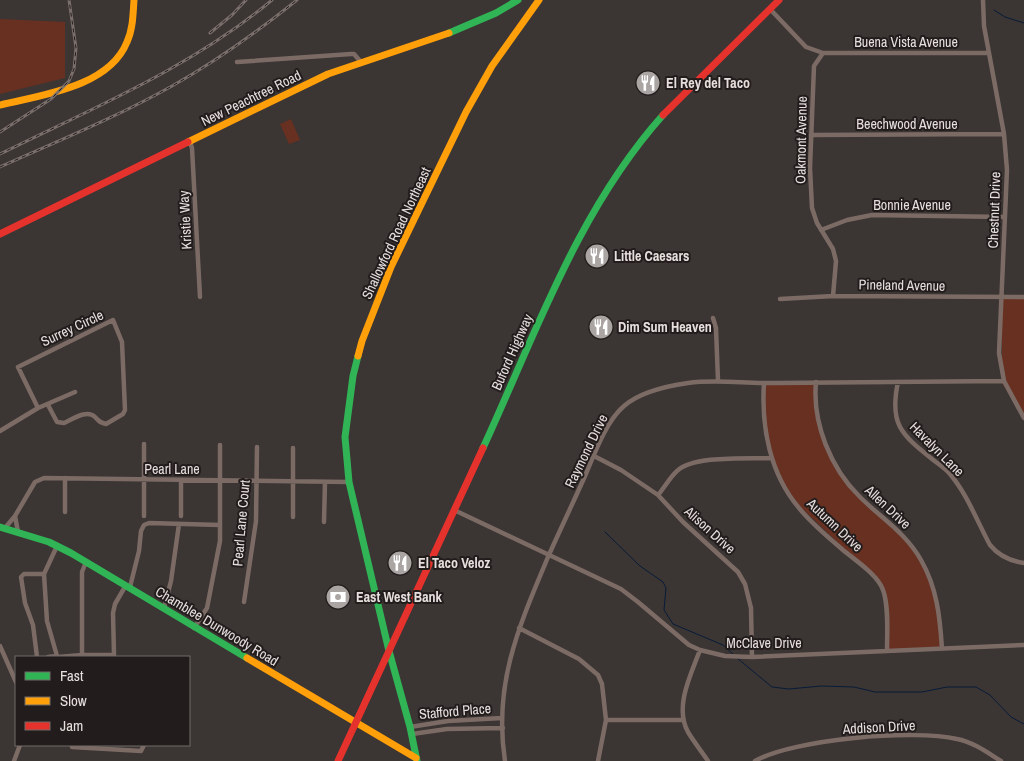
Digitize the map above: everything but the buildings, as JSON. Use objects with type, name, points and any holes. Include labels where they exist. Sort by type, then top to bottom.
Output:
[{"type":"street","points":[[0,105],[78,85],[108,68],[124,49],[130,35],[134,0]]},
{"type":"street","name":"New Peachtree Road","points":[[0,234],[321,77],[360,61],[480,21],[518,0]]},
{"type":"street","name":"Shallowford Road Northeast","points":[[416,759],[411,731],[389,651],[349,482],[345,437],[353,376],[362,341],[391,267],[479,88],[492,66],[539,0]]},
{"type":"street","name":"Buford Highway","points":[[338,761],[564,266],[599,201],[624,163],[662,116],[779,0]]},
{"type":"street","name":"Chestnut Drive","points":[[983,0],[988,53],[1004,134],[1007,170],[999,353],[1004,381],[1024,418]]},
{"type":"street","points":[[770,9],[806,47],[823,53]]},
{"type":"street","name":"Buena Vista Avenue","points":[[823,53],[988,53]]},
{"type":"street","name":"Oakmont Avenue","points":[[823,53],[814,66],[811,135],[812,208],[821,230],[833,249],[836,261],[832,296]]},
{"type":"street","points":[[237,62],[351,54],[354,54],[360,61]]},
{"type":"street","name":"Beechwood Avenue","points":[[811,135],[1004,134]]},
{"type":"street","name":"Kristie Way","points":[[190,142],[192,148],[200,297]]},
{"type":"street","name":"Bonnie Avenue","points":[[821,230],[847,220],[872,215],[1006,217]]},
{"type":"street","name":"Pineland Avenue","points":[[780,299],[832,296],[1024,297]]},
{"type":"street","points":[[712,318],[716,328],[718,381]]},
{"type":"street","name":"Surrey Circle","points":[[38,408],[18,366],[113,320],[122,342],[124,414],[106,424],[100,422],[93,414],[87,413],[60,423],[57,422],[48,405]]},
{"type":"street","name":"Raymond Drive","points":[[506,761],[502,718],[506,678],[519,628],[594,456],[615,416],[622,407],[654,391],[674,386],[718,381],[764,383],[1004,381]]},
{"type":"street","name":"Allen Drive","points":[[816,382],[815,390],[820,427],[836,468],[847,484],[861,498],[908,540],[931,579],[940,616],[942,648]]},
{"type":"street","name":"Havalyn Lane","points":[[898,382],[895,396],[896,421],[906,437],[949,472],[965,496],[990,545],[996,552],[1006,558],[1024,563]]},
{"type":"street","name":"Autumn Drive","points":[[764,383],[763,403],[766,434],[772,458],[783,484],[798,508],[878,581],[883,590],[886,604],[887,650]]},
{"type":"street","points":[[0,431],[38,408],[75,392]]},
{"type":"street","points":[[144,444],[144,516]]},
{"type":"street","points":[[194,628],[207,608],[220,540],[220,445]]},
{"type":"street","name":"Pearl Lane Court","points":[[244,602],[256,521],[257,447]]},
{"type":"street","points":[[292,517],[293,448]]},
{"type":"street","name":"Alison Drive","points":[[594,456],[621,470],[658,495],[683,522],[738,572],[745,584],[751,608],[752,656]]},
{"type":"street","points":[[658,495],[677,471],[687,464],[707,460],[772,458]]},
{"type":"street","name":"Pearl Lane","points":[[2,527],[15,516],[35,482],[44,478],[349,482]]},
{"type":"street","points":[[65,478],[65,512]]},
{"type":"street","points":[[181,480],[181,516]]},
{"type":"street","points":[[324,522],[325,482]]},
{"type":"street","name":"McClave Drive","points":[[454,510],[621,589],[688,645],[700,650],[731,656],[752,656],[1024,645]]},
{"type":"street","points":[[15,516],[18,532]]},
{"type":"street","points":[[70,656],[114,656],[113,627],[115,604],[128,586],[139,551],[141,531],[144,525],[150,523],[220,525]]},
{"type":"street","points":[[164,608],[171,581],[180,524]]},
{"type":"street","name":"Chamblee Dunwoody Road","points":[[2,527],[57,546],[86,562],[416,759]]},
{"type":"street","points":[[57,546],[43,574],[47,621],[58,656]]},
{"type":"street","points":[[82,655],[82,572],[86,562]]},
{"type":"street","points":[[37,656],[33,625],[25,603],[22,577],[24,574],[43,574]]},
{"type":"street","points":[[519,628],[579,659],[598,676],[602,684],[606,720],[598,761]]},
{"type":"street","points":[[0,646],[15,680]]},
{"type":"street","points":[[700,650],[686,686],[683,720],[687,732],[708,761]]},
{"type":"street","points":[[0,664],[8,663]]},
{"type":"street","name":"Stafford Place","points":[[411,731],[448,722],[502,718]]},
{"type":"street","points":[[606,720],[683,720]]},
{"type":"street","name":"Stafford Place","points":[[411,731],[503,728]]},
{"type":"street","name":"Addison Drive","points":[[755,761],[782,750],[817,742],[918,736],[942,736],[959,739],[1001,761]]},
{"type":"street","points":[[14,761],[20,746]]},
{"type":"street","points":[[72,746],[141,751],[144,746]]},
{"type":"shaded area","points":[[0,19],[65,22],[65,78],[0,94]]},
{"type":"shaded area","points":[[291,119],[300,140],[289,144],[280,124]]},
{"type":"shaded area","points":[[999,297],[1024,297],[1024,419],[1002,383],[1002,324]]},
{"type":"shaded area","points":[[815,383],[819,427],[833,463],[859,498],[915,548],[938,603],[943,649],[888,650],[886,600],[879,582],[788,495],[770,453],[764,426],[764,384]]},
{"type":"waterway","points":[[994,10],[1005,17],[1024,23]]},
{"type":"waterway","points":[[605,532],[640,566],[663,582],[666,588],[664,610],[673,624],[723,645],[734,655]]},
{"type":"waterway","points":[[737,658],[772,687],[789,689],[821,686],[854,687],[875,692],[922,692],[947,687],[976,687],[990,695],[1011,717],[1024,724]]},
{"type":"railway","points":[[0,132],[51,99],[69,81],[74,69],[76,48],[69,0]]},
{"type":"railway","points":[[210,33],[232,15],[246,0]]},
{"type":"railway","points":[[0,154],[106,103],[175,66],[209,46],[272,0]]},
{"type":"railway","points":[[0,167],[109,118],[172,86],[236,46],[297,0]]},
{"type":"traffic: fast","points":[[449,33],[496,13],[518,0]]},
{"type":"traffic: fast","points":[[483,448],[541,317],[583,232],[606,191],[633,152],[663,115]]},
{"type":"traffic: fast","points":[[358,356],[353,376],[345,437],[349,482],[417,761]]},
{"type":"traffic: fast","points":[[0,527],[49,542],[71,553],[247,658]]},
{"type":"traffic: slow","points":[[0,105],[72,87],[90,79],[105,69],[118,57],[127,42],[132,27],[134,0]]},
{"type":"traffic: slow","points":[[358,356],[391,267],[466,112],[492,66],[539,0]]},
{"type":"traffic: slow","points":[[188,142],[328,74],[449,33]]},
{"type":"traffic: slow","points":[[247,658],[416,758]]},
{"type":"traffic: jam","points":[[663,115],[779,0]]},
{"type":"traffic: jam","points":[[0,234],[188,142]]},
{"type":"traffic: jam","points":[[338,761],[483,448]]},
{"type":"place","name":"El Rey del Taco","points":[[648,83]]},
{"type":"place","name":"Little Caesars","points":[[597,256]]},
{"type":"place","name":"Dim Sum Heaven","points":[[601,327]]},
{"type":"place","name":"El Taco Veloz","points":[[400,563]]},
{"type":"place","name":"East West Bank","points":[[338,597]]}]
